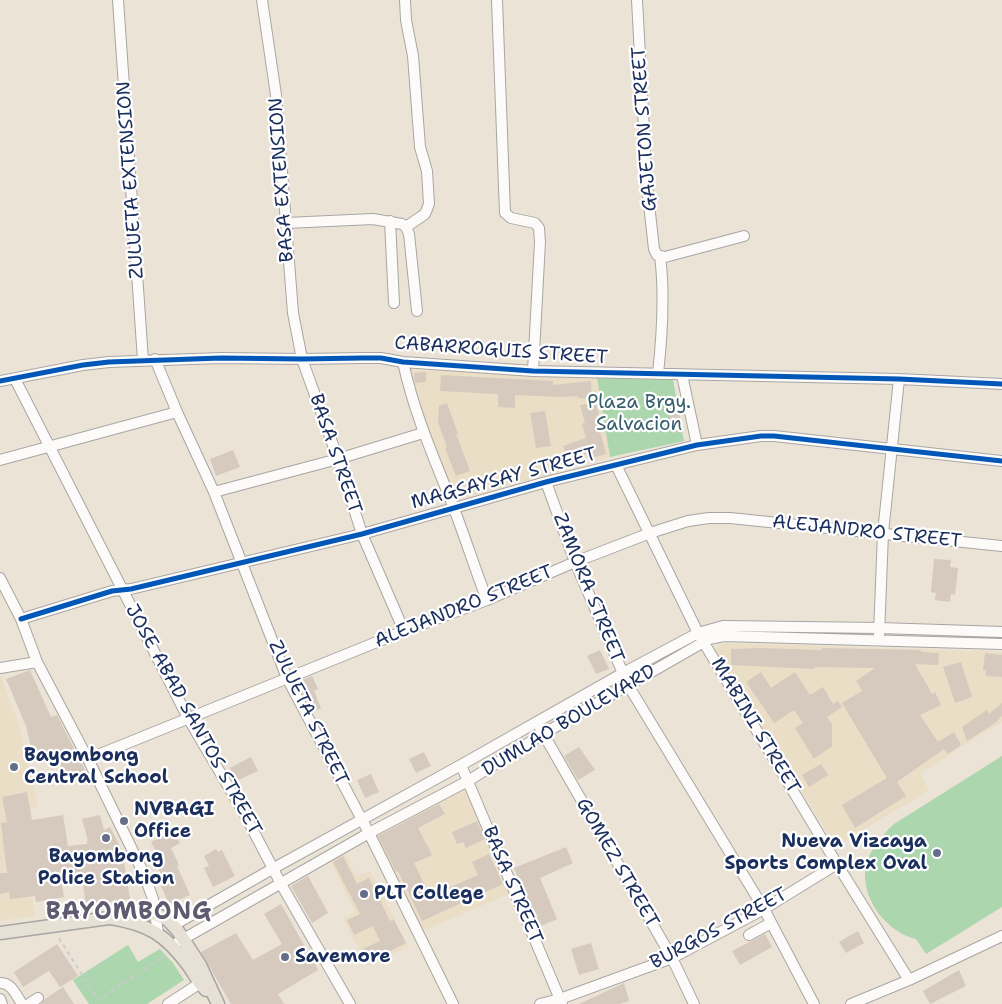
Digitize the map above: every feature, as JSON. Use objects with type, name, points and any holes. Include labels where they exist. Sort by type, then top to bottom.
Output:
[{"type":"main road","points":[[109,918],[122,912],[135,911],[163,916],[174,925],[174,946]]},
{"type":"main road","points":[[0,932],[109,918],[128,921],[158,933],[174,946],[203,981],[215,1000]]},
{"type":"street","name":"ZULUETA EXTENSION","points":[[118,0],[143,360]]},
{"type":"street","name":"BASA EXTENSION","points":[[262,0],[276,95],[287,258],[293,313],[302,359]]},
{"type":"street","points":[[405,0],[406,20],[413,56],[420,148],[427,171],[429,204],[425,214],[406,227]]},
{"type":"street","points":[[498,0],[505,213],[511,218],[535,224],[540,231],[533,371]]},
{"type":"street","name":"GAJETON STREET","points":[[638,0],[647,186],[654,249],[657,255],[660,256],[662,276],[658,374]]},
{"type":"street","points":[[286,223],[373,219],[402,224],[406,227],[409,234],[417,311]]},
{"type":"street","points":[[390,221],[394,303]]},
{"type":"street","points":[[660,256],[664,257],[744,236]]},
{"type":"street","name":"CABARROGUIS STREET","points":[[0,381],[83,365],[143,360],[381,358],[403,362],[533,371],[899,379],[1002,384]]},
{"type":"street","name":"BASA STREET","points":[[302,359],[338,459],[362,534],[404,631]]},
{"type":"street","name":"ZULUETA STREET","points":[[156,360],[177,412],[214,492],[287,678],[369,833],[452,1004]]},
{"type":"street","points":[[403,362],[410,394],[423,433],[453,507],[487,600]]},
{"type":"street","points":[[682,375],[697,445]]},
{"type":"street","name":"JOSE ABAD SANTOS STREET","points":[[15,379],[188,718],[350,1004]]},
{"type":"street","points":[[879,640],[883,533],[899,379]]},
{"type":"street","points":[[0,460],[177,412]]},
{"type":"street","points":[[214,492],[338,459],[423,433]]},
{"type":"street","name":"MAGSAYSAY STREET","points":[[21,619],[122,590],[362,534],[546,482],[697,445],[761,436],[774,436],[1002,461]]},
{"type":"street","name":"MABINI STREET","points":[[616,465],[698,633],[909,980]]},
{"type":"street","name":"ZAMORA STREET","points":[[546,482],[575,562],[628,685],[764,909],[814,1004]]},
{"type":"street","name":"ALEJANDRO STREET","points":[[88,759],[404,631],[487,600],[575,562],[650,533],[688,521],[709,518],[746,520],[1002,546]]},
{"type":"street","points":[[0,578],[21,619],[37,662],[88,759],[141,867],[153,900],[158,933]]},
{"type":"street","name":"DUMLAO BOULEVARD","points":[[174,925],[361,819],[537,723],[623,673],[698,633],[722,626],[1002,632]]},
{"type":"street","name":"DUMLAO BOULEVARD","points":[[174,946],[369,833],[468,780],[543,734],[704,641],[724,636],[1002,644]]},
{"type":"street","points":[[0,668],[37,662]]},
{"type":"street","name":"GOMEZ STREET","points":[[537,723],[672,958],[694,1004]]},
{"type":"street","name":"BASA STREET","points":[[461,765],[561,1002]]},
{"type":"street","name":"BURGOS STREET","points":[[540,1004],[561,1002],[672,958],[764,909],[837,864]]},
{"type":"street","points":[[749,935],[771,923]]},
{"type":"street","points":[[851,1004],[909,980],[1002,936]]},
{"type":"street","points":[[168,1004],[203,981]]},
{"type":"street","points":[[0,983],[6,983],[11,986],[22,1004]]},
{"type":"street","points":[[29,1004],[38,998]]},
{"type":"street","points":[[0,999],[2,1004]]},
{"type":"path","points":[[59,938],[98,1000],[174,946]]},
{"type":"shaded area","points":[[405,369],[597,378],[610,457],[453,501]]},
{"type":"shaded area","points":[[727,643],[1002,652],[1002,722],[920,773],[929,791],[836,846],[713,650]]},
{"type":"shaded area","name":"Bayombong Central School","points":[[0,674],[20,728],[38,807],[31,808],[30,815],[22,820],[35,916],[0,921]]},
{"type":"shaded area","points":[[467,788],[509,894],[420,932],[374,837]]},
{"type":"shaded area","name":"PLT College","points":[[344,852],[356,876],[370,871],[408,946],[368,966],[343,919],[355,912],[330,861]]},
{"type":"green space","name":"Plaza Brgy. Salvacion","points":[[597,378],[673,380],[684,441],[610,457]]},
{"type":"green space","name":"Nueva Vizcaya Sports Complex Oval","points":[[1002,756],[1002,907],[926,954],[916,939],[896,930],[887,923],[873,905],[866,884],[865,873],[868,859],[879,840],[894,824]]},
{"type":"green space","points":[[128,945],[138,962],[160,949],[173,963],[184,980],[147,1004],[89,1004],[73,980]]},
{"type":"building","points":[[426,372],[426,382],[415,383],[414,373]]},
{"type":"building","points":[[441,375],[553,381],[553,385],[591,381],[592,399],[578,398],[577,396],[515,395],[515,408],[498,407],[498,394],[440,391]]},
{"type":"building","points":[[447,403],[470,471],[456,476],[445,448],[447,447],[438,422],[439,406]]},
{"type":"building","points":[[596,403],[599,415],[596,416],[606,454],[591,458],[590,453],[569,460],[563,446],[586,438],[582,424],[585,423],[580,405]]},
{"type":"building","points":[[545,411],[551,446],[536,448],[530,413]]},
{"type":"building","points":[[679,411],[683,431],[672,433],[668,413]]},
{"type":"building","points":[[233,450],[240,467],[216,476],[210,459]]},
{"type":"building","points":[[934,559],[951,560],[950,567],[958,568],[955,595],[951,594],[950,602],[935,600],[936,593],[931,592]]},
{"type":"building","points":[[731,649],[921,650],[921,652],[939,653],[938,665],[915,664],[932,694],[935,692],[941,705],[920,715],[938,742],[954,732],[961,745],[948,754],[944,749],[897,782],[906,796],[855,828],[842,805],[887,778],[842,703],[862,691],[856,681],[875,668],[815,667],[815,669],[731,665]]},
{"type":"building","points":[[600,650],[609,669],[596,674],[587,656]]},
{"type":"building","points":[[985,653],[1002,655],[1002,677],[986,676],[986,670],[983,670]]},
{"type":"building","points":[[961,662],[972,697],[955,703],[943,667]]},
{"type":"building","points":[[30,670],[51,717],[57,715],[85,770],[67,779],[54,751],[33,756],[26,726],[6,679]]},
{"type":"building","points":[[761,672],[771,688],[795,672],[810,695],[823,687],[833,704],[838,701],[842,707],[827,717],[832,724],[832,746],[814,759],[795,728],[803,723],[794,710],[774,723],[746,682]]},
{"type":"building","points":[[312,676],[318,689],[314,691],[321,708],[313,712],[297,682]]},
{"type":"building","points":[[1002,703],[1002,716],[995,723],[967,741],[962,727],[987,710],[989,714]]},
{"type":"building","points":[[579,747],[595,770],[578,780],[564,756]]},
{"type":"building","points":[[424,752],[431,766],[416,773],[409,759]]},
{"type":"building","points":[[251,757],[258,771],[236,781],[230,768]]},
{"type":"building","points":[[821,764],[828,775],[809,787],[802,775]]},
{"type":"building","points":[[371,774],[379,792],[365,798],[357,780]]},
{"type":"building","points":[[27,792],[32,820],[63,815],[68,846],[87,844],[88,841],[82,819],[100,815],[104,830],[110,827],[122,850],[130,899],[86,906],[82,877],[61,881],[64,897],[36,902],[35,896],[10,899],[9,892],[0,894],[0,873],[7,873],[1,823],[7,822],[2,797]]},
{"type":"building","points":[[439,804],[445,814],[418,828],[432,855],[414,863],[430,896],[478,875],[472,862],[489,854],[503,884],[422,921],[398,871],[396,872],[378,836]]},
{"type":"building","points":[[477,821],[485,839],[466,848],[463,842],[457,844],[452,832]]},
{"type":"building","points":[[173,831],[180,843],[171,848],[190,895],[169,904],[161,886],[166,884],[155,862],[160,859],[151,842]]},
{"type":"building","points":[[566,847],[573,863],[540,878],[557,919],[539,927],[514,868]]},
{"type":"building","points":[[216,849],[218,852],[222,850],[235,876],[213,887],[204,868],[209,866],[204,856]]},
{"type":"building","name":"PLT College","points":[[343,856],[357,884],[369,878],[390,921],[394,920],[406,943],[368,962],[362,949],[380,941],[373,926],[354,935],[347,920],[360,914],[333,862]]},
{"type":"building","points":[[308,876],[328,913],[312,923],[291,886]]},
{"type":"building","name":"Savemore","points":[[281,904],[318,970],[278,994],[284,1004],[231,1004],[201,952],[236,933],[253,960],[282,944],[264,914]]},
{"type":"building","points":[[858,931],[864,943],[846,953],[839,942]]},
{"type":"building","points":[[765,934],[772,947],[740,965],[732,951]]},
{"type":"building","points":[[591,943],[599,969],[579,975],[571,949]]},
{"type":"building","points":[[57,944],[78,976],[60,987],[49,971],[23,987],[14,972]]},
{"type":"building","points":[[959,970],[966,986],[930,1004],[923,991]]},
{"type":"building","points":[[624,983],[629,1001],[620,1004],[579,1004]]},
{"type":"building","points":[[63,987],[74,1004],[41,1004],[45,999]]},
{"type":"cycle path","points":[[0,381],[83,365],[109,362],[221,358],[381,358],[403,362],[533,371],[899,379],[1002,384]]},
{"type":"cycle path","points":[[21,619],[112,591],[131,589],[362,534],[546,482],[697,445],[761,436],[774,436],[1002,461]]},
{"type":"place","name":"Bayombong Central School","points":[[14,767]]},
{"type":"place","name":"NVBAGI Office","points":[[124,821]]},
{"type":"place","name":"Bayombong Police Station","points":[[106,838]]},
{"type":"place","name":"Nueva Vizcaya Sports Complex Oval","points":[[937,853]]},
{"type":"place","name":"PLT College","points":[[364,894]]},
{"type":"place","name":"Savemore","points":[[285,957]]},
{"type":"district","name":"BAYOMBONG","points":[[129,913]]}]
